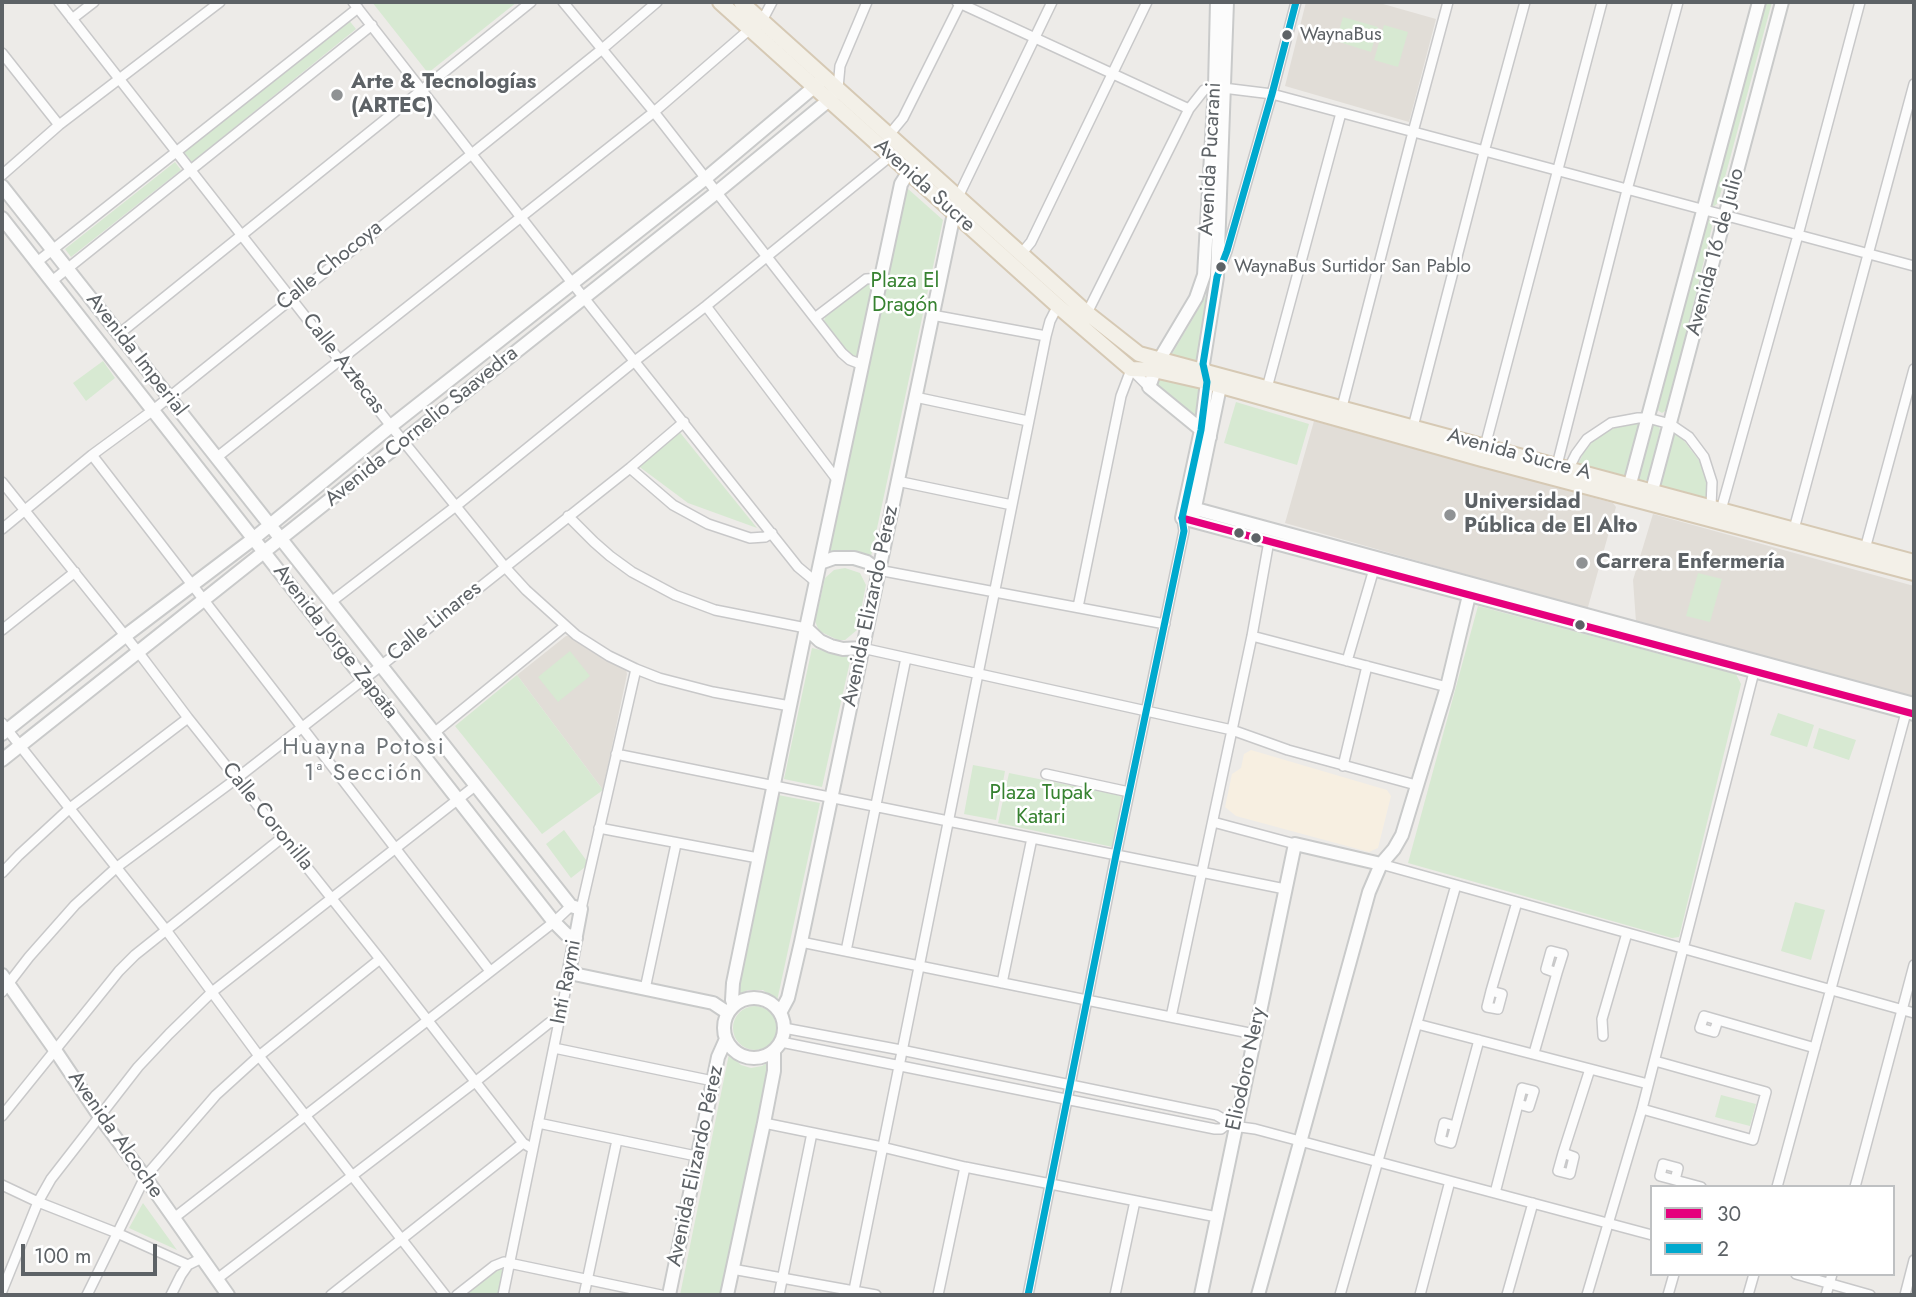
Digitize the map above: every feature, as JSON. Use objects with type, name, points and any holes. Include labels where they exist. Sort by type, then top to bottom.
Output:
[{"type":"main road","name":"Avenida Sucre","points":[[720,2],[756,25],[820,82],[829,100],[897,151],[953,212],[1131,369]]},
{"type":"main road","name":"Avenida Sucre","points":[[741,2],[756,25]]},
{"type":"main road","name":"Avenida Sucre","points":[[820,82],[838,88],[889,135],[897,151]]},
{"type":"main road","name":"Avenida Sucre","points":[[912,165],[958,197],[1087,313],[1139,354]]},
{"type":"main road","points":[[1139,354],[1157,365],[1213,378]]},
{"type":"main road","points":[[1131,369],[1157,365]]},
{"type":"main road","name":"Avenida Sucre A","points":[[1213,378],[1342,407],[1413,427],[1484,452],[1563,467],[1628,490]]},
{"type":"main road","name":"Avenida Sucre A","points":[[1213,378],[1651,496],[1914,573]]},
{"type":"main road","name":"Avenida Sucre A","points":[[1651,496],[1716,508],[1914,562]]},
{"type":"street","name":"Calle Aztecas","points":[[59,2],[391,426],[526,590],[565,626],[609,656],[636,669],[713,692],[790,706]]},
{"type":"street","points":[[72,19],[94,2]]},
{"type":"street","points":[[2,175],[60,125],[220,2]]},
{"type":"street","points":[[119,334],[531,2]]},
{"type":"street","points":[[563,2],[654,112],[842,353],[850,360],[863,365]]},
{"type":"street","name":"Calle Chocoya","points":[[2,529],[601,50],[657,2]]},
{"type":"street","points":[[216,458],[654,112],[756,25],[772,2]]},
{"type":"street","points":[[838,88],[840,66],[867,2]]},
{"type":"street","points":[[889,135],[902,118],[959,2],[1189,109]]},
{"type":"street","points":[[958,197],[1052,2]]},
{"type":"street","points":[[1021,254],[1031,242],[1147,2]]},
{"type":"street","name":"Avenida Pucarani","points":[[1217,2],[1220,87]]},
{"type":"street","name":"Avenida Pucarani","points":[[1149,387],[1157,365],[1210,276],[1227,2]]},
{"type":"street","points":[[1028,1295],[1129,792],[1206,433],[1213,378],[1203,364],[1210,276],[1227,251],[1296,2]]},
{"type":"street","points":[[1342,407],[1448,2]]},
{"type":"street","points":[[1413,427],[1525,2]]},
{"type":"street","points":[[1484,452],[1602,2]]},
{"type":"street","points":[[1563,467],[1562,448],[1678,2]]},
{"type":"street","name":"Avenida 16 de Julio","points":[[1628,490],[1759,2]]},
{"type":"street","name":"Avenida 16 de Julio","points":[[1651,496],[1782,2]]},
{"type":"street","points":[[1716,508],[1798,235],[1860,2]]},
{"type":"street","points":[[37,262],[176,153],[356,5],[584,298],[799,567],[816,582]]},
{"type":"street","points":[[52,281],[372,25]]},
{"type":"street","points":[[2,53],[60,125]]},
{"type":"street","points":[[820,82],[840,66]]},
{"type":"street","name":"Avenida Cornelio Saavedra","points":[[4,729],[253,539],[391,426],[706,178],[820,82]]},
{"type":"street","points":[[1794,529],[1914,84]]},
{"type":"street","points":[[1087,313],[1189,109],[1204,90],[1220,87],[1272,94],[1914,266]]},
{"type":"street","name":"Avenida Cornelio Saavedra","points":[[2,760],[717,192],[829,100],[838,88]]},
{"type":"street","points":[[1267,388],[1341,113]]},
{"type":"street","points":[[331,603],[456,506],[897,151]]},
{"type":"street","points":[[912,165],[901,184],[758,858],[733,983],[731,1009],[724,1028],[732,1049],[747,1058],[759,1059],[778,1046],[898,1065],[1215,1129],[1231,1126],[1255,1129],[1650,1234]]},
{"type":"street","name":"Avenida Imperial","points":[[2,186],[270,524]]},
{"type":"street","name":"Avenida Elizardo Pérez","points":[[780,1013],[788,998],[801,942],[958,197]]},
{"type":"street","name":"Avenida Imperial","points":[[2,218],[253,539]]},
{"type":"street","points":[[816,317],[866,279],[881,278]]},
{"type":"street","points":[[706,306],[838,481]]},
{"type":"street","points":[[853,1293],[1028,421],[1049,321],[1059,307]]},
{"type":"street","points":[[932,315],[1046,336]]},
{"type":"street","points":[[1078,607],[1121,396],[1139,354]]},
{"type":"street","points":[[1131,369],[1206,433]]},
{"type":"street","points":[[1865,549],[1914,369]]},
{"type":"street","points":[[915,397],[1028,421]]},
{"type":"street","points":[[1563,467],[1587,439],[1602,427],[1629,418],[1648,418],[1670,424],[1689,437],[1704,457],[1716,508]]},
{"type":"street","name":"Calle Linares","points":[[4,984],[75,905],[117,867],[236,779],[382,665],[684,422]]},
{"type":"street","points":[[1562,448],[1576,454]]},
{"type":"street","points":[[92,455],[490,971]]},
{"type":"street","points":[[630,468],[673,505],[708,524],[750,538],[765,537],[772,533]]},
{"type":"street","points":[[897,481],[1012,505]]},
{"type":"street","name":"Calle Coronilla","points":[[2,482],[523,1143],[533,1149]]},
{"type":"street","points":[[568,516],[594,542],[632,572],[675,595],[715,610],[806,628],[831,646],[862,648],[906,657],[1232,730],[1289,750],[1416,785]]},
{"type":"street","points":[[1187,517],[1374,569],[1471,589]]},
{"type":"street","points":[[1187,517],[1471,589],[1911,708],[1778,1185]]},
{"type":"street","name":"Avenida Jorge Zapata","points":[[270,524],[475,786],[576,907]]},
{"type":"street","name":"Avenida Jorge Zapata","points":[[253,539],[554,922],[566,934],[576,938]]},
{"type":"street","points":[[1171,1017],[1252,636],[1269,541]]},
{"type":"street","points":[[820,563],[834,558],[854,558],[867,562],[878,570],[1165,624]]},
{"type":"street","points":[[1347,661],[1374,569]]},
{"type":"street","points":[[2,631],[75,572]]},
{"type":"street","points":[[1258,1295],[1369,892],[1381,864],[1402,835],[1447,687],[1471,589]]},
{"type":"street","points":[[434,733],[565,626]]},
{"type":"street","points":[[1252,636],[1447,687]]},
{"type":"street","points":[[846,951],[906,657]]},
{"type":"street","points":[[1343,766],[1367,666]]},
{"type":"street","points":[[1587,1295],[1642,1109],[1756,666]]},
{"type":"street","name":"Inti Raymi","points":[[503,1295],[576,938],[576,907],[599,828],[636,669]]},
{"type":"street","points":[[2,873],[70,808],[188,718]]},
{"type":"street","points":[[4,729],[117,867],[259,1056],[445,1295]]},
{"type":"street","points":[[616,754],[1285,890]]},
{"type":"street","points":[[1046,774],[1129,792]]},
{"type":"street","points":[[2,1291],[38,1202],[67,1157],[138,1068],[187,1015],[212,992],[475,786]]},
{"type":"street","points":[[1213,822],[1381,864],[1914,1013]]},
{"type":"street","points":[[599,828],[758,858]]},
{"type":"street","points":[[2,1116],[119,971],[283,837]]},
{"type":"street","points":[[1002,983],[1032,838]]},
{"type":"street","points":[[645,989],[676,844]]},
{"type":"street","name":"Eliodoro Nery","points":[[1200,1295],[1217,1217],[1231,1126],[1295,844]]},
{"type":"street","points":[[1340,1295],[1456,885]]},
{"type":"street","points":[[1491,991],[1517,902]]},
{"type":"street","points":[[174,1218],[576,907]]},
{"type":"street","points":[[1603,1036],[1602,1019],[1626,933]]},
{"type":"street","points":[[801,942],[1254,1034]]},
{"type":"street","points":[[87,1295],[145,1177],[216,1095],[259,1056],[380,959]]},
{"type":"street","points":[[1856,1185],[1914,965]]},
{"type":"street","points":[[569,973],[731,1009]]},
{"type":"street","points":[[1534,1053],[1558,973]]},
{"type":"street","name":"Avenida Alcoche","points":[[4,984],[55,1050],[100,1117],[229,1295]]},
{"type":"street","points":[[727,1295],[778,1046],[784,1028],[780,1013],[773,1004],[756,998],[745,1000],[731,1009]]},
{"type":"street","points":[[1718,1020],[1815,1048]]},
{"type":"street","points":[[217,1279],[549,1023],[559,1021]]},
{"type":"street","points":[[1417,1024],[1648,1084]]},
{"type":"street","points":[[784,1028],[1216,1115],[1231,1126]]},
{"type":"street","name":"Avenida Elizardo Pérez","points":[[669,1295],[718,1057],[726,1039]]},
{"type":"street","points":[[1455,1126],[1479,1040]]},
{"type":"street","points":[[554,1048],[713,1081]]},
{"type":"street","points":[[1642,1109],[1753,1140],[1766,1092],[1655,1060]]},
{"type":"street","points":[[1563,1153],[1590,1069]]},
{"type":"street","points":[[1495,1193],[1518,1104]]},
{"type":"street","points":[[538,1123],[696,1156]]},
{"type":"street","points":[[764,1123],[965,1167],[1217,1217]]},
{"type":"street","points":[[779,1295],[812,1133]]},
{"type":"street","points":[[584,1295],[617,1140]]},
{"type":"street","points":[[331,1295],[523,1143]]},
{"type":"street","points":[[938,1295],[965,1167]]},
{"type":"street","points":[[1675,1180],[1694,1185]]},
{"type":"street","points":[[1420,1295],[1450,1181]]},
{"type":"street","points":[[2,1185],[188,1265]]},
{"type":"street","points":[[1115,1295],[1135,1201]]},
{"type":"street","points":[[1507,1295],[1533,1203]]},
{"type":"street","points":[[171,1295],[188,1265],[202,1258]]},
{"type":"street","points":[[1905,1295],[1914,1260]]},
{"type":"street","points":[[457,1295],[499,1263],[509,1263],[661,1295]]},
{"type":"street","points":[[732,1269],[853,1293],[877,1295]]},
{"type":"street","points":[[1668,1295],[1673,1276]]},
{"type":"street","points":[[1748,1295],[1753,1276]]},
{"type":"street","points":[[1810,1276],[1831,1279],[1870,1295]]},
{"type":"street","points":[[1826,1295],[1831,1279]]},
{"type":"shaded area","points":[[1306,2],[1376,2],[1436,19],[1409,122],[1285,86]]},
{"type":"shaded area","name":"Universidad Pública de El Alto","points":[[1314,421],[1613,503],[1616,507],[1588,607],[1583,608],[1285,523]]},
{"type":"shaded area","name":"Universidad Pública de El Alto","points":[[1653,514],[1914,586],[1914,702],[1636,622],[1633,580]]},
{"type":"shaded area","points":[[566,636],[574,636],[579,642],[626,669],[603,790],[517,675]]},
{"type":"shaded area","points":[[1251,750],[1387,790],[1391,796],[1378,848],[1369,852],[1236,816],[1225,807],[1232,774],[1241,768],[1244,754]]},
{"type":"green space","points":[[372,2],[517,2],[428,73]]},
{"type":"green space","points":[[1761,2],[1772,2],[1718,203],[1713,207],[1709,205]]},
{"type":"green space","points":[[1343,17],[1378,27],[1371,52],[1336,41]]},
{"type":"green space","points":[[348,19],[356,29],[192,162],[184,152]]},
{"type":"green space","points":[[1384,25],[1408,32],[1398,67],[1374,60]]},
{"type":"green space","points":[[175,162],[181,170],[71,257],[65,249]]},
{"type":"green space","name":"Plaza El Dragón","points":[[907,188],[943,220],[870,561],[854,552],[829,553],[904,191]]},
{"type":"green space","points":[[1706,220],[1710,220],[1712,227],[1668,409],[1662,413],[1656,409]]},
{"type":"green space","points":[[873,280],[858,357],[853,358],[824,321],[825,317]]},
{"type":"green space","points":[[1210,289],[1212,290],[1196,361],[1174,357],[1172,354]]},
{"type":"green space","points":[[103,361],[115,378],[86,401],[73,383]]},
{"type":"green space","points":[[1157,379],[1202,389],[1200,416],[1196,419],[1156,386]]},
{"type":"green space","points":[[1236,402],[1309,424],[1297,465],[1224,443]]},
{"type":"green space","points":[[1638,421],[1641,424],[1628,476],[1625,478],[1580,467],[1578,464],[1584,452],[1594,440],[1619,426]]},
{"type":"green space","points":[[1652,424],[1659,426],[1660,430],[1648,480],[1642,481],[1637,477]]},
{"type":"green space","points":[[678,430],[757,528],[688,503],[637,465]]},
{"type":"green space","points":[[1674,431],[1701,463],[1707,476],[1707,500],[1658,485],[1671,433]]},
{"type":"green space","points":[[845,568],[860,573],[866,585],[857,630],[845,640],[838,640],[819,631],[815,621],[825,578],[834,570]]},
{"type":"green space","points":[[1698,573],[1722,579],[1710,622],[1686,616]]},
{"type":"green space","points":[[1478,606],[1736,674],[1741,684],[1679,937],[1672,938],[1408,863]]},
{"type":"green space","points":[[812,648],[851,657],[822,787],[784,779]]},
{"type":"green space","points":[[570,651],[590,676],[558,702],[538,677]]},
{"type":"green space","points":[[517,675],[603,790],[542,834],[455,726]]},
{"type":"green space","points":[[1778,713],[1814,725],[1807,747],[1770,735]]},
{"type":"green space","points":[[1819,728],[1856,740],[1849,760],[1813,748]]},
{"type":"green space","points":[[973,765],[1005,771],[996,820],[964,814]]},
{"type":"green space","name":"Plaza Tupak Katari","points":[[1009,773],[1123,796],[1113,847],[998,823]]},
{"type":"green space","points":[[778,795],[820,803],[777,1001],[763,990],[748,990],[738,994]]},
{"type":"green space","points":[[564,830],[589,864],[571,878],[546,844]]},
{"type":"green space","points":[[1795,902],[1825,910],[1811,960],[1781,951]]},
{"type":"green space","points":[[755,1006],[770,1013],[777,1028],[770,1043],[755,1050],[740,1043],[733,1028],[740,1013]]},
{"type":"green space","points":[[729,1054],[741,1065],[751,1068],[770,1061],[722,1295],[680,1295]]},
{"type":"green space","points":[[1721,1095],[1756,1104],[1750,1126],[1715,1117]]},
{"type":"green space","points":[[143,1203],[177,1250],[129,1228]]},
{"type":"green space","points":[[504,1264],[498,1295],[466,1295]]},
{"type":"transit line","name":"2","points":[[1028,1295],[1184,531],[1182,518],[1201,430],[1207,382],[1203,364],[1217,277],[1227,251],[1296,2]]},
{"type":"transit line","name":"30","points":[[1182,518],[1914,714]]},
{"type":"place","name":"WaynaBus","points":[[1287,35]]},
{"type":"place","name":"Arte & Tecnologías (ARTEC)","points":[[337,95]]},
{"type":"place","name":"WaynaBus Surtidor San Pablo","points":[[1221,267]]},
{"type":"place","name":"Universidad Pública de El Alto","points":[[1450,515]]},
{"type":"place","name":"Carrera Enfermería","points":[[1582,563]]},
{"type":"district","name":"Huayna Potosi 1ª Sección","points":[[364,761]]}]
